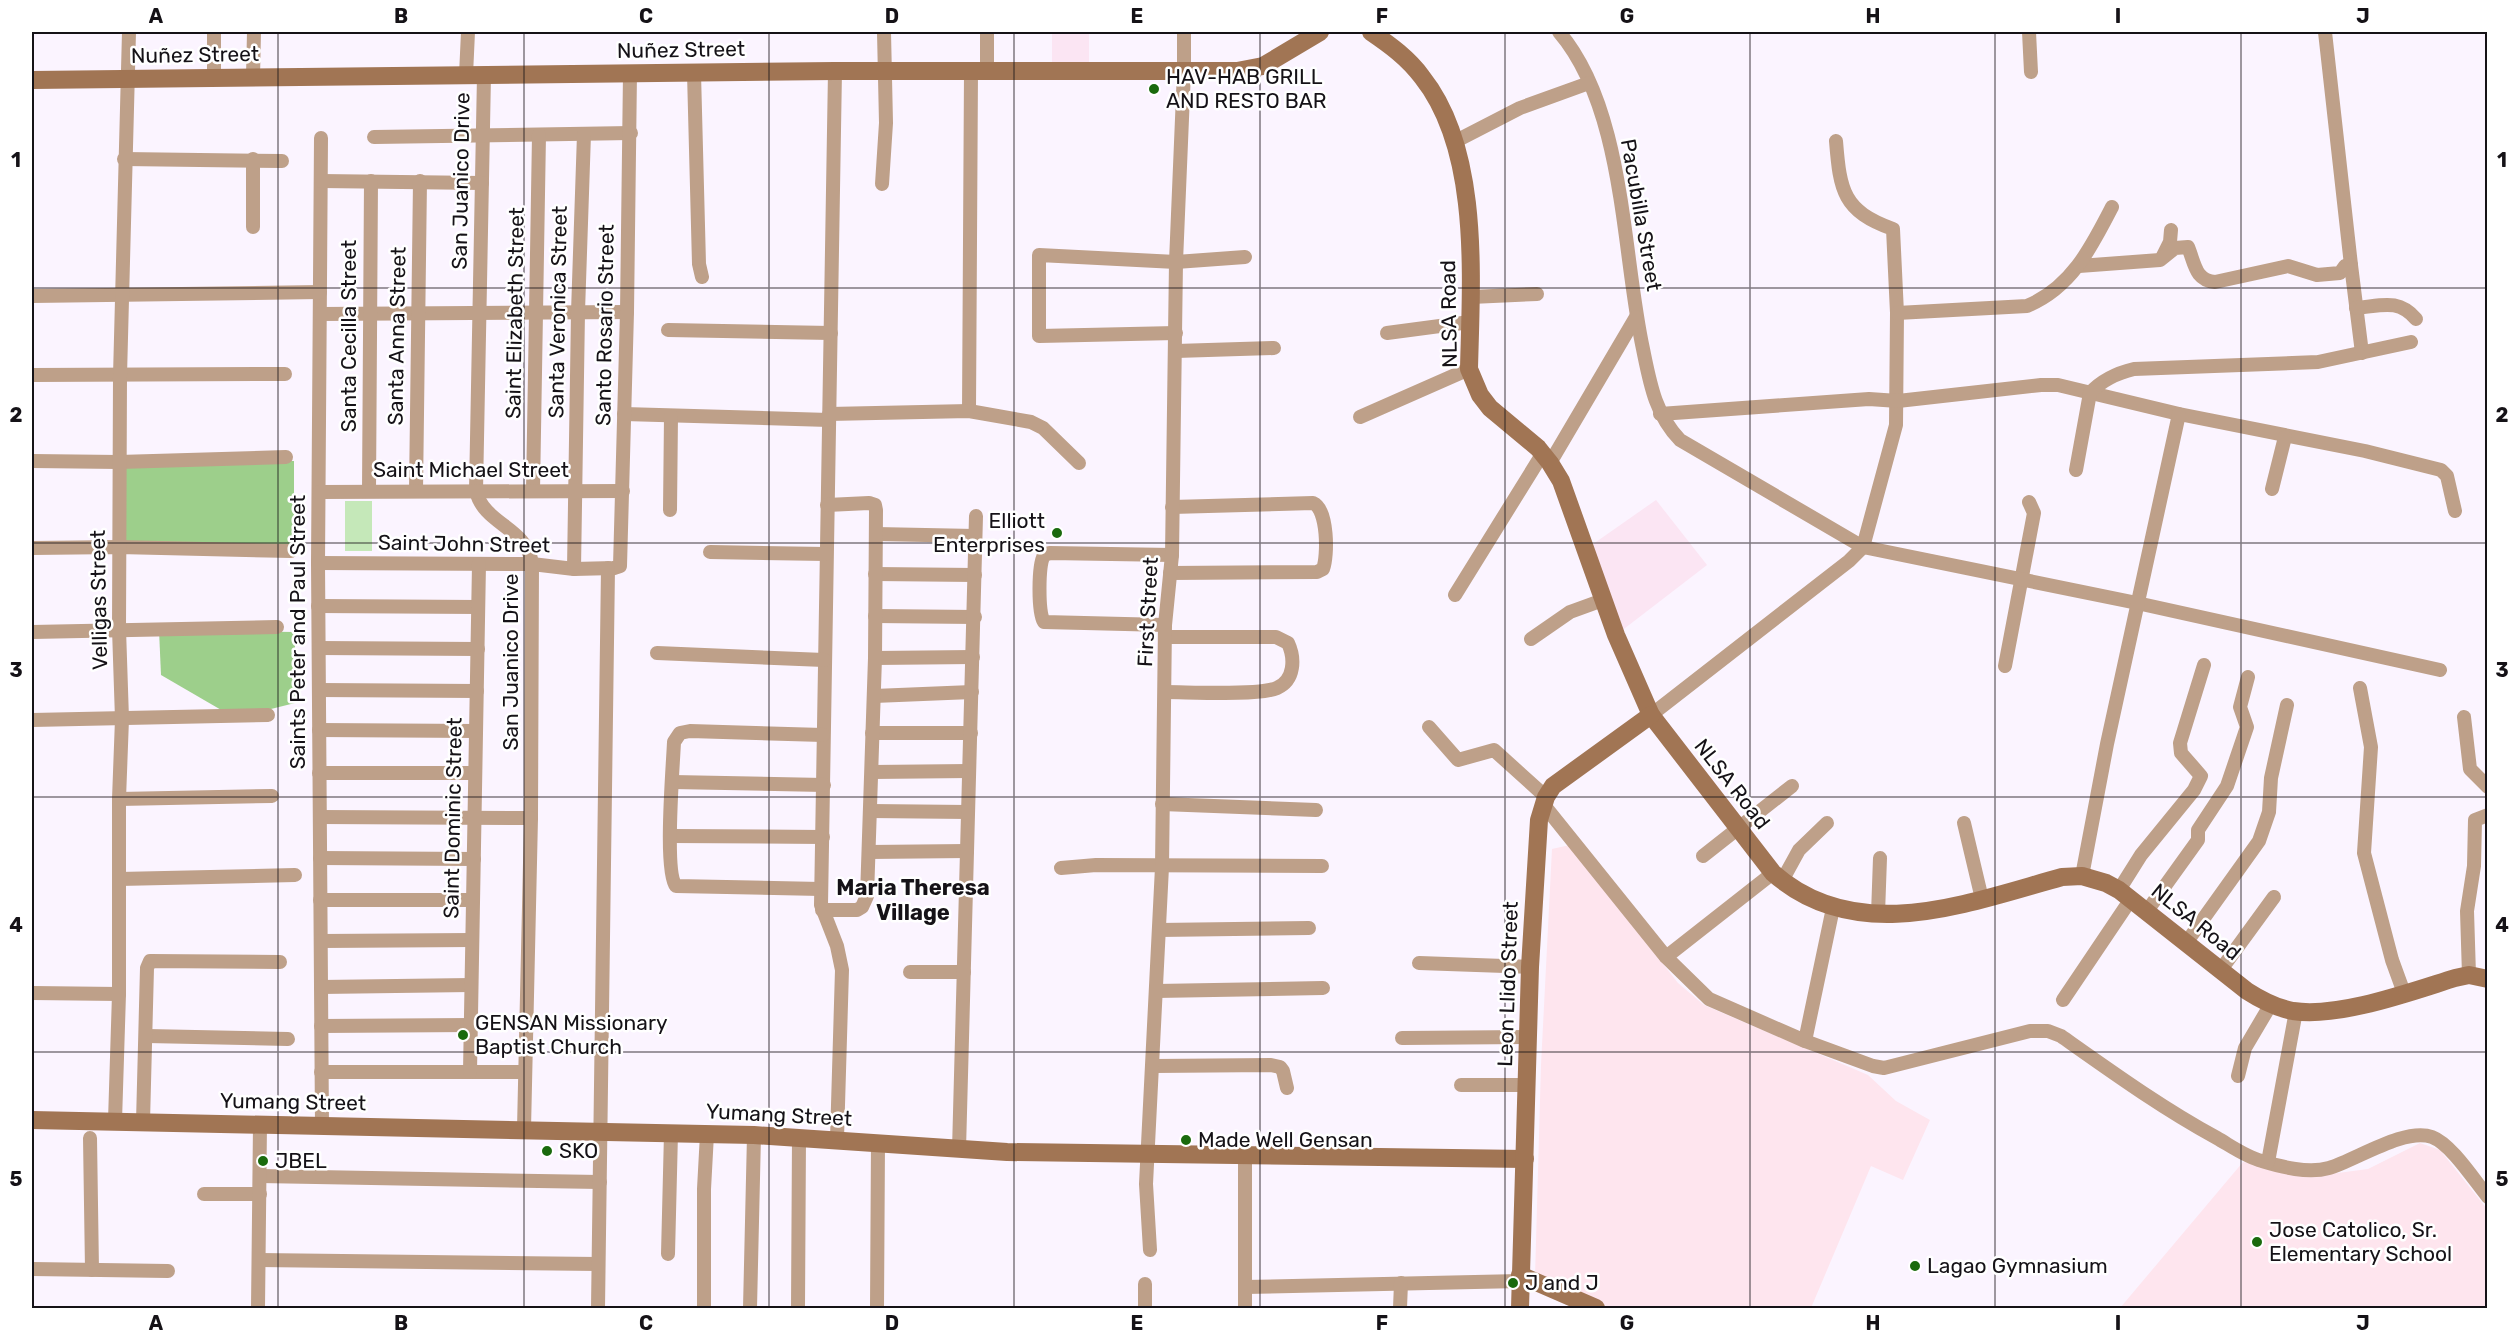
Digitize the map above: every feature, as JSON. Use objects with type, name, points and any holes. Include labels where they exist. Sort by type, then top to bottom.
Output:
[{"type":"main road","name":"Nuñez Street","points":[[32,80],[835,71],[1237,71],[1263,66],[1320,32]]},
{"type":"main road","name":"NLSA Road","points":[[1371,32],[1403,56],[1424,78],[1443,111],[1454,142],[1470,229],[1469,369],[1480,395],[1490,408],[1547,458],[1569,501],[1623,654],[1651,715],[1777,877],[1796,892],[1833,908],[1878,915],[1911,913],[1982,899],[2062,877],[2082,876],[2106,883],[2125,895],[2247,991],[2271,1004],[2296,1011],[2330,1011],[2478,977]]},
{"type":"main road","points":[[1545,800],[1553,786],[1651,715]]},
{"type":"main road","name":"Leon Llido Street","points":[[1520,1308],[1530,966],[1537,837],[1545,800]]},
{"type":"main road","name":"Yumang Street","points":[[32,1120],[754,1135],[837,1139],[959,1150],[1525,1159]]},
{"type":"main road","points":[[1520,1278],[1596,1308]]},
{"type":"street","name":"Velligas Street","points":[[116,1121],[119,994],[119,799],[122,719],[119,629],[120,376],[129,32]]},
{"type":"street","points":[[214,32],[214,77]]},
{"type":"street","points":[[253,77],[254,32]]},
{"type":"street","name":"San Juanico Drive","points":[[468,32],[483,135],[476,491],[482,506],[524,541],[531,552],[532,564],[531,818],[524,1129]]},
{"type":"street","points":[[882,184],[886,71],[884,32]]},
{"type":"street","points":[[969,411],[979,71],[987,32]]},
{"type":"street","name":"First Street","points":[[1150,1250],[1146,1184],[1154,1066],[1155,991],[1162,867],[1165,631],[1172,555],[1176,262],[1184,32]]},
{"type":"street","name":"Pacubilla Street","points":[[1559,32],[1577,55],[1604,123],[1621,196],[1636,317],[1651,388],[1660,414],[1680,440],[1863,548],[2021,578],[2440,670]]},
{"type":"street","points":[[2029,32],[2031,72]]},
{"type":"street","points":[[2325,32],[2362,353]]},
{"type":"street","points":[[835,71],[821,889],[822,910],[837,946],[842,970],[837,1139]]},
{"type":"street","points":[[694,73],[699,264],[702,277]]},
{"type":"street","name":"Santo Rosario Street","points":[[608,568],[617,567],[621,563],[631,133],[630,74]]},
{"type":"street","points":[[1454,142],[1520,108],[1589,83]]},
{"type":"street","points":[[374,137],[631,133]]},
{"type":"street","name":"Santa Veronica Street","points":[[574,569],[578,312],[584,134]]},
{"type":"street","name":"Saint Elizabeth Street","points":[[533,491],[539,135]]},
{"type":"street","name":"Saints Peter and Paul Street","points":[[321,138],[318,606],[322,1126]]},
{"type":"street","points":[[1651,715],[1863,548],[1892,446],[1898,401],[1893,229],[1871,221],[1855,211],[1845,194],[1838,168],[1836,141]]},
{"type":"street","points":[[124,159],[282,161]]},
{"type":"street","points":[[253,159],[253,227]]},
{"type":"street","points":[[321,182],[482,183]]},
{"type":"street","name":"Santa Cecilla Street","points":[[369,491],[371,182]]},
{"type":"street","name":"Santa Anna Street","points":[[416,491],[420,182]]},
{"type":"street","points":[[1897,313],[2027,306],[2042,300],[2058,288],[2079,266],[2112,207]]},
{"type":"street","points":[[2160,260],[2170,242],[2171,230]]},
{"type":"street","points":[[2079,266],[2160,260],[2175,248],[2188,248],[2199,276],[2205,281],[2216,282],[2288,266],[2318,274],[2340,273],[2344,266],[2351,265]]},
{"type":"street","points":[[1176,333],[1039,336],[1040,255],[1176,262],[1245,257]]},
{"type":"street","points":[[32,296],[320,292]]},
{"type":"street","points":[[1471,297],[1537,294]]},
{"type":"street","points":[[2356,308],[2398,304],[2416,319]]},
{"type":"street","points":[[320,314],[627,312]]},
{"type":"street","points":[[1455,595],[1547,458],[1636,317]]},
{"type":"street","points":[[1387,333],[1470,322]]},
{"type":"street","points":[[668,330],[831,333]]},
{"type":"street","points":[[2076,470],[2090,393],[2117,373],[2134,369],[2318,362],[2411,342]]},
{"type":"street","points":[[1176,351],[1274,348]]},
{"type":"street","points":[[1360,417],[1469,369]]},
{"type":"street","points":[[32,375],[285,374]]},
{"type":"street","points":[[1660,414],[1869,399],[1898,401],[2058,385],[2179,414],[2285,437],[2365,451],[2441,470],[2447,476],[2455,511]]},
{"type":"street","points":[[624,414],[829,417],[969,411],[1030,422],[1043,428],[1079,463]]},
{"type":"street","points":[[2082,876],[2107,744],[2179,414]]},
{"type":"street","points":[[670,510],[671,416]]},
{"type":"street","points":[[2272,489],[2285,437]]},
{"type":"street","points":[[32,461],[119,462],[286,457]]},
{"type":"street","name":"Saint Michael Street","points":[[319,492],[622,491]]},
{"type":"street","points":[[2005,666],[2034,513],[2029,502]]},
{"type":"street","points":[[822,910],[850,911],[862,907],[867,896],[875,658],[875,505],[869,503],[827,505]]},
{"type":"street","points":[[1170,573],[1317,572],[1323,569],[1326,560],[1323,513],[1318,505],[1313,503],[1172,507]]},
{"type":"street","points":[[959,1150],[976,516]]},
{"type":"street","points":[[876,534],[975,536]]},
{"type":"street","points":[[32,548],[119,547],[291,551]]},
{"type":"street","points":[[710,552],[826,554]]},
{"type":"street","points":[[1165,692],[1251,691],[1276,688],[1284,684],[1292,672],[1291,649],[1288,643],[1276,637],[1044,622],[1040,612],[1040,567],[1044,555],[1050,553],[1172,555]]},
{"type":"street","name":"Saint John Street","points":[[318,563],[532,564],[574,569],[608,568]]},
{"type":"street","name":"Saint Dominic Street","points":[[470,1072],[479,564]]},
{"type":"street","points":[[598,1308],[608,568]]},
{"type":"street","points":[[876,574],[975,575]]},
{"type":"street","points":[[1531,639],[1570,612],[1603,600]]},
{"type":"street","points":[[318,606],[478,607]]},
{"type":"street","points":[[875,616],[975,616]]},
{"type":"street","points":[[32,632],[277,627]]},
{"type":"street","points":[[319,648],[477,650]]},
{"type":"street","points":[[657,653],[824,660]]},
{"type":"street","points":[[875,658],[973,657]]},
{"type":"street","points":[[2063,1000],[2125,895],[2141,855],[2194,790],[2201,776],[2181,753],[2180,742],[2204,665]]},
{"type":"street","points":[[2147,911],[2198,840],[2198,830],[2227,786],[2247,727],[2240,707],[2248,677]]},
{"type":"street","points":[[2361,688],[2371,747],[2364,853],[2392,960],[2404,993]]},
{"type":"street","points":[[319,690],[477,690]]},
{"type":"street","points":[[874,696],[972,692]]},
{"type":"street","points":[[2186,943],[2259,842],[2269,812],[2271,778],[2287,705]]},
{"type":"street","points":[[32,720],[268,716]]},
{"type":"street","points":[[2464,717],[2467,761],[2470,769],[2487,787]]},
{"type":"street","points":[[1429,727],[1458,760],[1494,750],[1545,800],[1666,957],[1709,999],[1805,1041],[1884,1068],[2030,1031],[2048,1031],[2061,1036],[2175,1115],[2256,1159],[2317,1170],[2329,1168],[2403,1139],[2423,1135],[2434,1137],[2450,1150],[2487,1197]]},
{"type":"street","points":[[319,730],[476,731]]},
{"type":"street","points":[[821,889],[676,886],[671,876],[671,836],[674,742],[680,734],[690,731],[823,735]]},
{"type":"street","points":[[872,734],[970,733]]},
{"type":"street","points":[[872,772],[969,771]]},
{"type":"street","points":[[319,773],[475,773]]},
{"type":"street","points":[[673,782],[824,785]]},
{"type":"street","points":[[1703,856],[1792,786]]},
{"type":"street","points":[[119,799],[272,796]]},
{"type":"street","points":[[1162,804],[1316,810]]},
{"type":"street","points":[[870,811],[968,812]]},
{"type":"street","points":[[2478,977],[2467,911],[2474,866],[2475,820],[2487,815]]},
{"type":"street","points":[[320,817],[531,818]]},
{"type":"street","points":[[1666,957],[1777,877],[1798,850],[1827,823]]},
{"type":"street","points":[[1964,823],[1982,899]]},
{"type":"street","points":[[671,836],[823,837]]},
{"type":"street","points":[[869,852],[967,852]]},
{"type":"street","points":[[320,858],[474,859]]},
{"type":"street","points":[[1878,915],[1880,858]]},
{"type":"street","points":[[1061,868],[1096,865],[1322,866]]},
{"type":"street","points":[[119,879],[295,875]]},
{"type":"street","points":[[2220,971],[2274,897]]},
{"type":"street","points":[[320,900],[473,900]]},
{"type":"street","points":[[1805,1041],[1833,908]]},
{"type":"street","points":[[1159,930],[1309,928]]},
{"type":"street","points":[[321,941],[472,940]]},
{"type":"street","points":[[143,1122],[147,968],[150,961],[280,962]]},
{"type":"street","points":[[1419,963],[1530,966]]},
{"type":"street","points":[[910,972],[964,972]]},
{"type":"street","points":[[321,987],[471,986]]},
{"type":"street","points":[[1155,991],[1323,988]]},
{"type":"street","points":[[32,993],[119,994]]},
{"type":"street","points":[[2238,1076],[2245,1048],[2271,1004]]},
{"type":"street","points":[[2268,1162],[2296,1011]]},
{"type":"street","points":[[321,1026],[471,1025]]},
{"type":"street","points":[[147,1036],[288,1039]]},
{"type":"street","points":[[1402,1038],[1527,1037]]},
{"type":"street","points":[[1154,1066],[1271,1065],[1280,1067],[1283,1071],[1287,1088]]},
{"type":"street","points":[[321,1072],[525,1072]]},
{"type":"street","points":[[1461,1085],[1526,1085]]},
{"type":"street","points":[[258,1308],[260,1124]]},
{"type":"street","points":[[668,1254],[671,1133]]},
{"type":"street","points":[[704,1308],[704,1189],[707,1134]]},
{"type":"street","points":[[750,1308],[754,1135]]},
{"type":"street","points":[[90,1137],[92,1270]]},
{"type":"street","points":[[798,1308],[799,1137]]},
{"type":"street","points":[[877,1308],[878,1142]]},
{"type":"street","points":[[1245,1155],[1245,1308]]},
{"type":"street","points":[[260,1176],[600,1182]]},
{"type":"street","points":[[204,1194],[260,1194]]},
{"type":"street","points":[[259,1260],[598,1264]]},
{"type":"street","points":[[32,1269],[168,1271]]},
{"type":"street","points":[[1245,1287],[1520,1278]]},
{"type":"street","points":[[1400,1308],[1401,1283]]},
{"type":"street","points":[[1145,1284],[1145,1308]]},
{"type":"shaded area","points":[[1052,32],[1089,32],[1089,64],[1052,64]]},
{"type":"shaded area","points":[[1656,500],[1707,565],[1616,635],[1586,549]]},
{"type":"shaded area","points":[[1570,845],[1678,983],[1704,1005],[1868,1075],[1896,1101],[1930,1120],[1903,1180],[1871,1166],[1811,1308],[1611,1308],[1535,1277],[1541,1065],[1552,849]]},
{"type":"shaded area","points":[[2420,1143],[2440,1150],[2487,1209],[2487,1308],[2120,1308],[2243,1162],[2323,1175],[2368,1169]]},
{"type":"green space","points":[[122,461],[294,461],[294,550],[122,545]]},
{"type":"green space","points":[[345,501],[372,501],[372,551],[345,551]]},
{"type":"green space","points":[[159,630],[295,632],[295,703],[235,718],[161,675]]},
{"type":"place","name":"HAV-HAB GRILL AND RESTO BAR","points":[[1154,89]]},
{"type":"place","name":"Elliott Enterprises","points":[[1057,533]]},
{"type":"place","name":"GENSAN Missionary Baptist Church","points":[[463,1035]]},
{"type":"place","name":"Made Well Gensan","points":[[1186,1140]]},
{"type":"place","name":"SKO","points":[[547,1151]]},
{"type":"place","name":"JBEL","points":[[263,1161]]},
{"type":"place","name":"Jose Catolico, Sr. Elementary School","points":[[2257,1242]]},
{"type":"place","name":"Lagao Gymnasium","points":[[1915,1266]]},
{"type":"place","name":"J and J","points":[[1513,1283]]},
{"type":"district","name":"Maria Theresa Village","points":[[913,900]]}]
